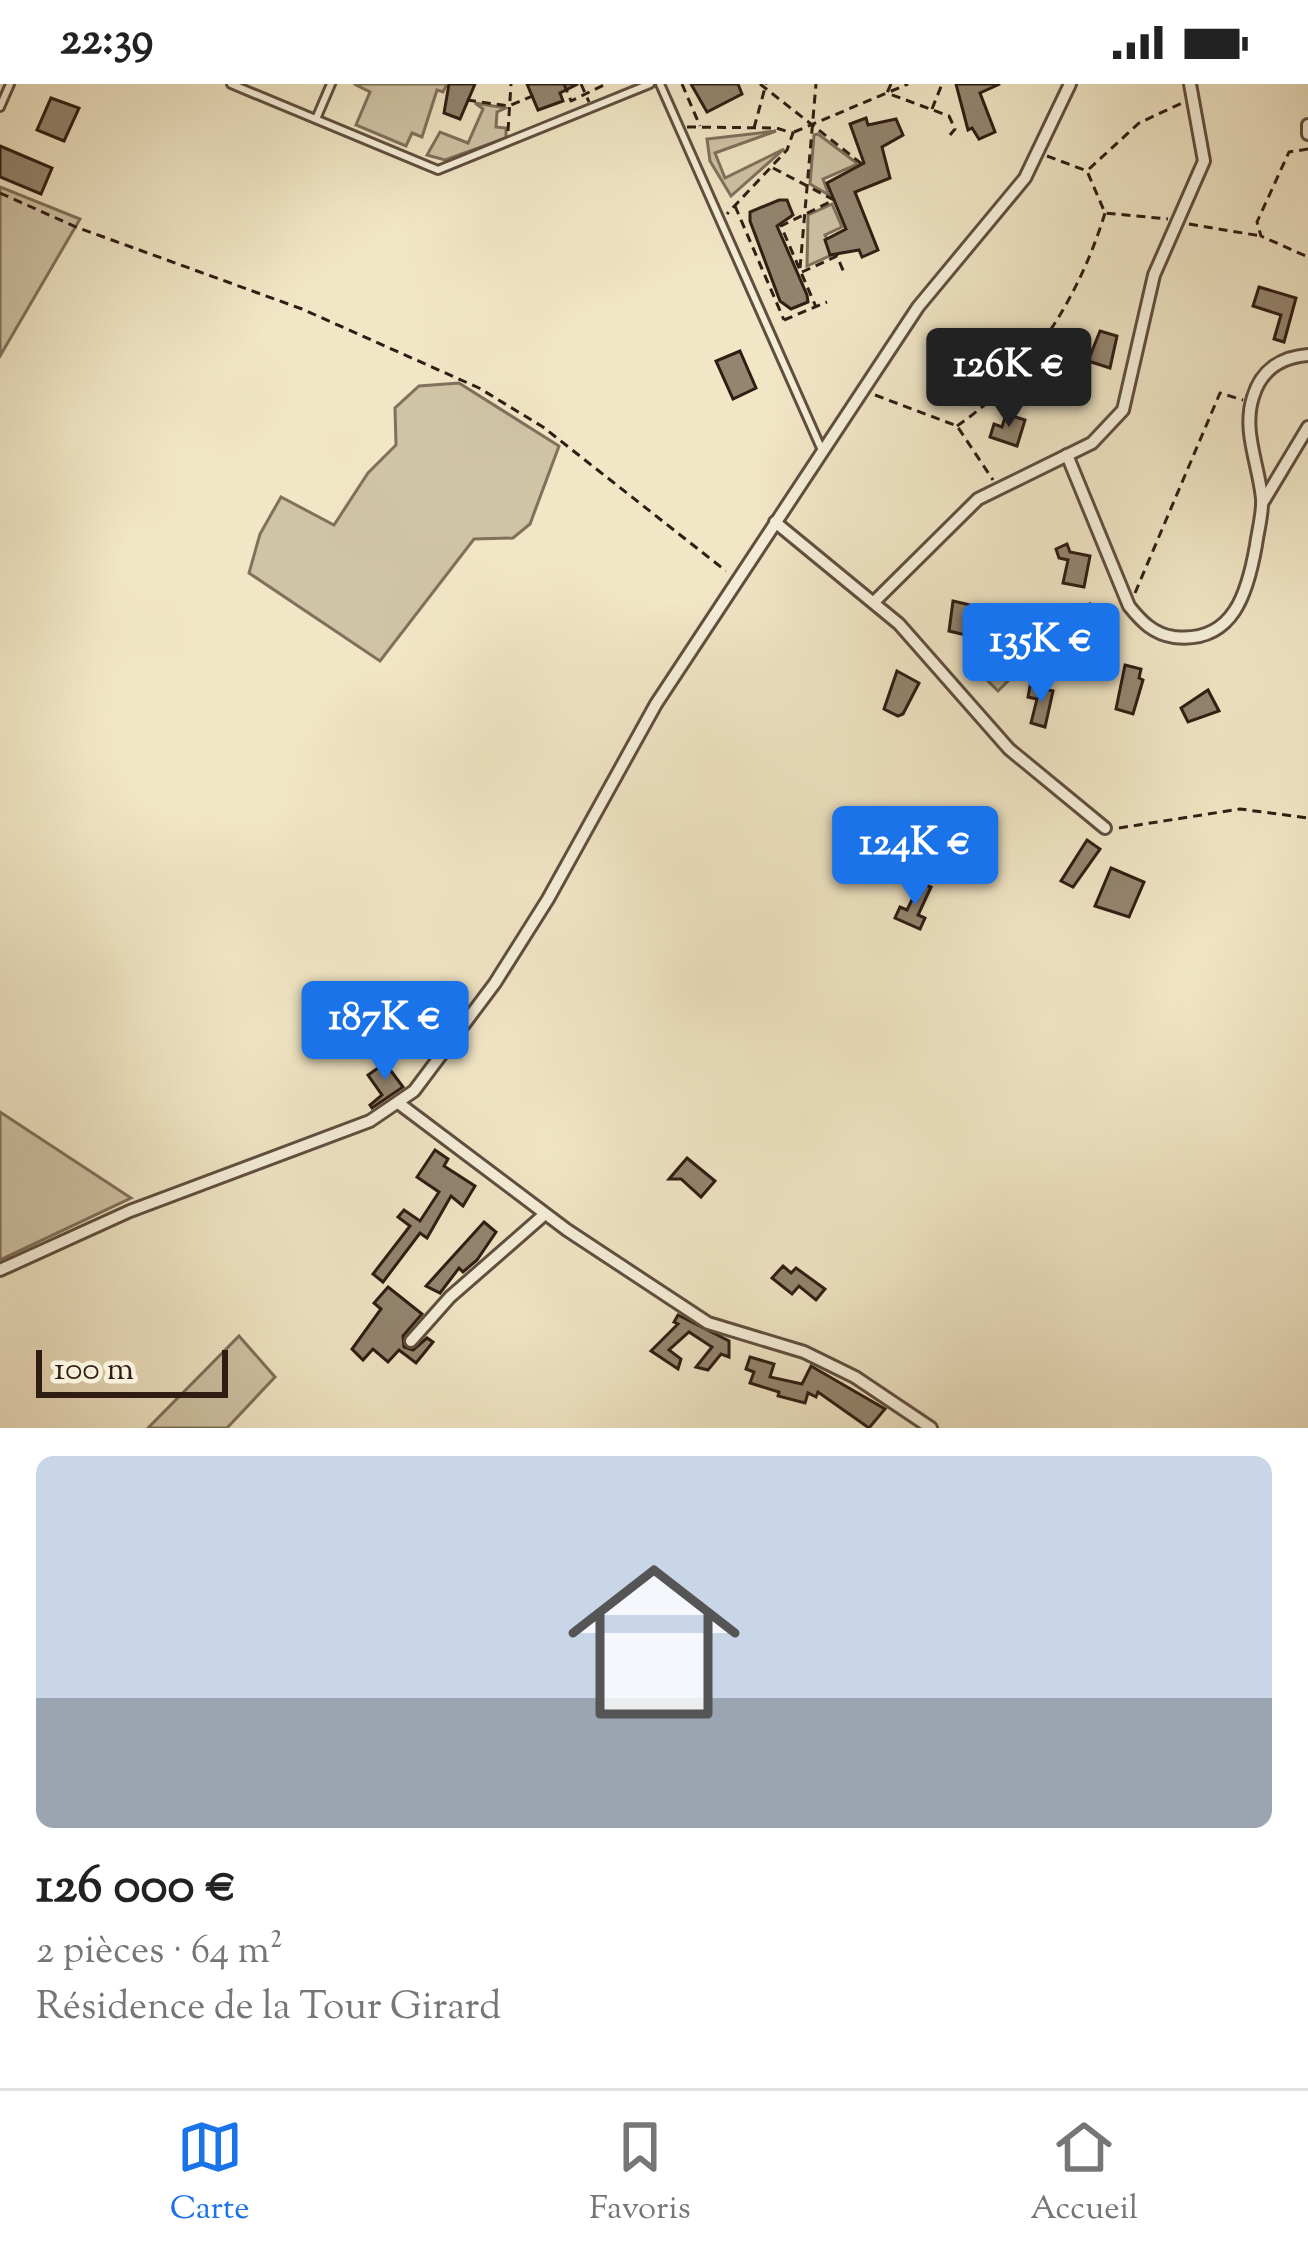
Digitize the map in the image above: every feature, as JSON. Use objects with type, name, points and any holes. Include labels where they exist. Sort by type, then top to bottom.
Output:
[{"type":"street","points":[[0,1270],[100,1224],[401,1105],[495,983],[564,870],[636,736],[918,307],[1007,204],[1040,153],[1070,84]]},
{"type":"street","points":[[874,602],[960,515],[997,486],[1104,434],[1130,397],[1148,297],[1204,161],[1190,84]]},
{"type":"street","points":[[1308,125],[1308,134]]},
{"type":"street","points":[[1263,502],[1254,463],[1251,403],[1268,370],[1280,361],[1308,355]]},
{"type":"street","points":[[1067,455],[1129,606],[1141,621],[1174,637],[1209,632],[1224,624],[1246,596],[1263,502],[1308,428]]},
{"type":"street","points":[[775,522],[874,602],[937,663],[1009,749],[1106,828]]},
{"type":"street","points":[[401,1105],[545,1214],[708,1323],[804,1352],[855,1376],[931,1428]]},
{"type":"street","points":[[411,1341],[450,1297],[545,1214]]},
{"type":"lane","points":[[0,107],[10,84]]},
{"type":"lane","points":[[231,84],[438,170],[650,84]]},
{"type":"lane","points":[[316,119],[331,84]]},
{"type":"lane","points":[[660,84],[823,452]]},
{"type":"path","points":[[508,145],[511,84]]},
{"type":"path","points":[[560,84],[571,100],[603,85]]},
{"type":"path","points":[[581,84],[592,109]]},
{"type":"path","points":[[682,84],[700,127]]},
{"type":"path","points":[[800,271],[816,84]]},
{"type":"path","points":[[887,93],[891,84]]},
{"type":"path","points":[[679,127],[793,133],[908,84]]},
{"type":"path","points":[[932,109],[942,84]]},
{"type":"path","points":[[754,128],[764,85],[862,164]]},
{"type":"path","points":[[887,93],[949,116],[955,128],[950,135]]},
{"type":"path","points":[[475,112],[469,100],[509,106],[537,94]]},
{"type":"path","points":[[1088,171],[1139,122],[1192,99]]},
{"type":"path","points":[[720,222],[787,150],[793,133]]},
{"type":"path","points":[[1261,236],[1257,222],[1289,152],[1308,149]]},
{"type":"path","points":[[957,426],[1011,380],[1046,337],[1080,278],[1105,213],[1088,171],[1040,153]]},
{"type":"path","points":[[771,167],[834,200],[782,226],[816,307]]},
{"type":"path","points":[[0,193],[76,227],[302,309],[479,388],[543,427],[737,579]]},
{"type":"path","points":[[735,206],[784,320],[827,302]]},
{"type":"path","points":[[1105,213],[1261,236],[1308,256]]},
{"type":"path","points":[[800,271],[837,256],[845,274]]},
{"type":"path","points":[[862,391],[957,426],[997,486]]},
{"type":"path","points":[[1129,606],[1220,393],[1251,403]]},
{"type":"path","points":[[1106,828],[1137,828],[1240,809],[1308,818]]},
{"type":"shaded area","points":[[354,84],[447,84],[443,92],[437,90],[422,137],[412,133],[406,146],[356,125],[370,92]]},
{"type":"shaded area","points":[[475,103],[506,108],[497,112],[496,127],[506,128],[506,138],[445,160],[427,155],[440,132],[468,143],[483,109]]},
{"type":"shaded area","points":[[776,131],[715,153],[725,178],[784,149],[731,196],[710,161],[707,139]]},
{"type":"shaded area","points":[[814,135],[858,164],[823,179],[829,195],[810,184]]},
{"type":"shaded area","points":[[0,187],[80,219],[0,356]]},
{"type":"shaded area","points":[[832,204],[842,227],[825,235],[834,254],[807,266],[808,215]]},
{"type":"shaded area","points":[[459,383],[559,446],[530,524],[513,538],[474,539],[380,661],[249,573],[260,534],[281,497],[334,525],[368,473],[396,445],[395,408],[419,386]]},
{"type":"shaded area","points":[[1025,616],[1049,640],[998,691],[974,667]]},
{"type":"shaded area","points":[[0,1112],[131,1198],[0,1260]]},
{"type":"shaded area","points":[[239,1336],[275,1377],[227,1428],[148,1428]]},
{"type":"building","points":[[449,84],[475,84],[460,119],[444,113]]},
{"type":"building","points":[[527,84],[578,84],[560,93],[563,101],[538,110]]},
{"type":"building","points":[[691,84],[738,84],[742,94],[707,112]]},
{"type":"building","points":[[956,84],[1000,84],[980,93],[995,132],[979,139],[972,128],[968,130]]},
{"type":"building","points":[[51,98],[79,108],[64,141],[37,130]]},
{"type":"building","points":[[866,118],[868,125],[896,119],[903,135],[882,147],[890,178],[855,192],[878,250],[862,257],[859,250],[830,255],[825,240],[846,229],[827,183],[864,163],[850,124]]},
{"type":"building","points":[[0,146],[52,168],[41,194],[0,177]]},
{"type":"building","points":[[787,200],[793,215],[777,226],[808,302],[791,309],[780,301],[750,221],[750,212]]},
{"type":"building","points":[[1259,287],[1296,298],[1284,342],[1274,339],[1281,315],[1253,306]]},
{"type":"building","points":[[1100,331],[1117,336],[1110,368],[1088,361]]},
{"type":"building","points":[[740,351],[756,388],[733,399],[716,361]]},
{"type":"building","points":[[1006,414],[1025,420],[1017,446],[990,437],[994,424],[1002,427]]},
{"type":"building","points":[[1067,544],[1070,552],[1090,556],[1084,587],[1063,583],[1068,560],[1059,558],[1056,549]]},
{"type":"building","points":[[953,601],[988,609],[985,620],[974,617],[970,636],[949,631]]},
{"type":"building","points":[[1090,604],[1105,610],[1099,623],[1108,627],[1104,638],[1094,634],[1089,645],[1073,638]]},
{"type":"building","points":[[1125,665],[1141,669],[1143,680],[1133,714],[1116,709]]},
{"type":"building","points":[[897,671],[919,683],[898,716],[884,709]]},
{"type":"building","points":[[1030,686],[1053,691],[1045,727],[1031,723],[1037,699],[1028,697]]},
{"type":"building","points":[[1208,690],[1219,711],[1188,722],[1181,708]]},
{"type":"building","points":[[1087,840],[1100,849],[1073,887],[1061,881]]},
{"type":"building","points":[[1111,868],[1144,882],[1129,917],[1095,906]]},
{"type":"building","points":[[920,883],[931,887],[918,915],[925,918],[920,929],[895,918],[900,907],[907,910]]},
{"type":"building","points":[[385,1063],[403,1087],[372,1108],[382,1095],[368,1075]]},
{"type":"building","points":[[435,1150],[448,1159],[444,1166],[475,1186],[463,1206],[451,1196],[427,1238],[420,1233],[383,1282],[373,1274],[410,1226],[398,1217],[404,1210],[420,1221],[439,1192],[417,1177]]},
{"type":"building","points":[[687,1158],[715,1181],[701,1197],[681,1179],[669,1179]]},
{"type":"building","points":[[484,1222],[496,1232],[477,1260],[463,1272],[459,1268],[440,1293],[426,1286]]},
{"type":"building","points":[[783,1266],[791,1273],[796,1268],[825,1289],[816,1300],[799,1286],[792,1294],[772,1278]]},
{"type":"building","points":[[388,1287],[422,1314],[403,1336],[404,1347],[413,1350],[427,1338],[433,1342],[416,1363],[399,1350],[388,1362],[373,1349],[363,1360],[352,1349],[381,1309],[374,1303]]},
{"type":"building","points":[[678,1315],[729,1341],[729,1357],[721,1354],[708,1370],[696,1367],[712,1347],[689,1332],[669,1350],[681,1359],[678,1369],[651,1351],[678,1324],[674,1322]]},
{"type":"building","points":[[750,1357],[774,1364],[770,1377],[802,1384],[811,1366],[885,1409],[869,1428],[818,1392],[816,1397],[808,1393],[805,1403],[778,1396],[779,1392],[750,1383],[754,1372],[746,1369]]}]
